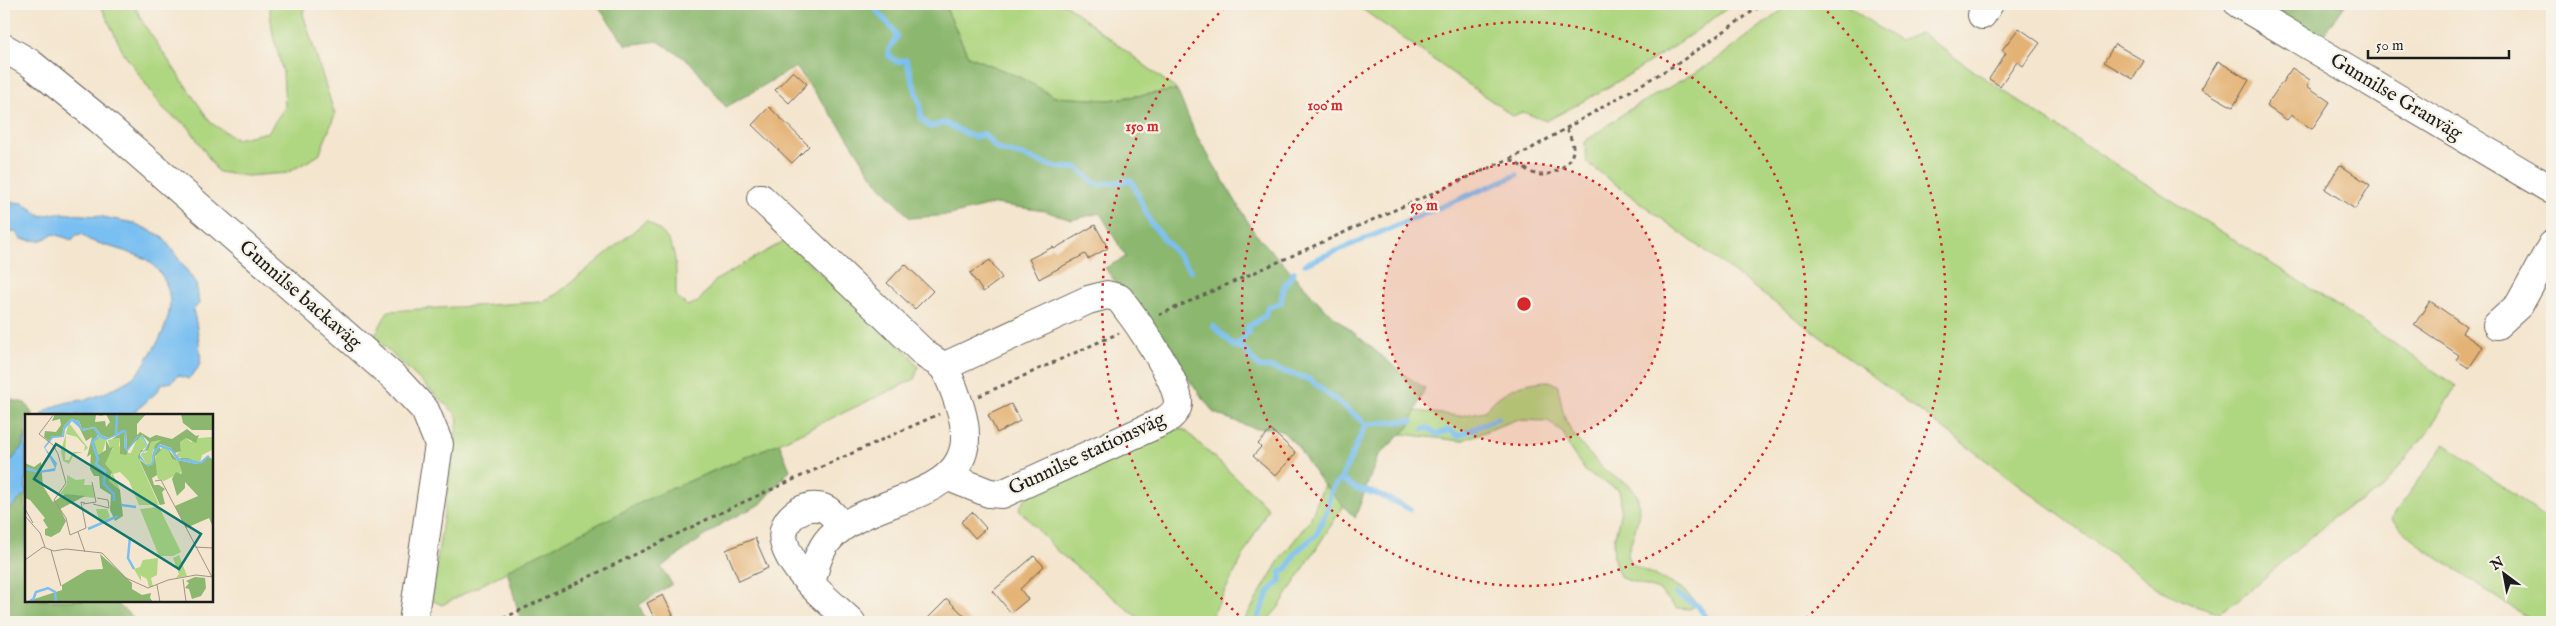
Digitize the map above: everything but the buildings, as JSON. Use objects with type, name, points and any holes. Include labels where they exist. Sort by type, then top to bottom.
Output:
[{"type":"street","name":"Gunnilse Granväg","points":[[2239,4],[2552,190]]},
{"type":"street","name":"Gunnilse backaväg","points":[[4,48],[30,62],[99,119],[396,379],[425,410],[439,444],[413,622]]},
{"type":"street","points":[[761,198],[926,355],[943,367],[959,404],[965,430],[966,442],[961,459],[949,477],[841,528],[822,547],[811,584]]},
{"type":"street","points":[[2497,325],[2519,305],[2552,245]]},
{"type":"street","name":"Gunnilse stationsväg","points":[[943,367],[1064,310],[1088,300],[1107,295],[1119,298],[1138,324],[1169,377],[1178,401],[1177,409],[1164,421],[1002,494],[989,493],[949,477]]},
{"type":"street","points":[[841,528],[831,513],[822,508],[801,510],[785,524],[783,536],[788,552],[811,584],[850,622]]},
{"type":"path","points":[[1511,160],[1536,174],[1548,174],[1562,168],[1571,157],[1573,148],[1567,129]]},
{"type":"green space","points":[[100,4],[134,4],[143,23],[211,123],[236,139],[268,132],[285,107],[283,72],[273,35],[269,4],[305,4],[303,14],[335,115],[319,155],[287,173],[247,176],[218,172],[188,126],[162,107],[123,52]]},
{"type":"green space","points":[[596,4],[947,4],[947,10],[968,56],[1019,77],[1055,97],[1108,100],[1177,90],[1195,133],[1254,232],[1324,308],[1402,373],[1425,388],[1409,427],[1378,456],[1355,518],[1321,482],[1297,446],[1283,432],[1272,428],[1253,428],[1214,413],[1105,268],[1126,257],[1100,213],[1071,220],[1045,211],[995,204],[950,215],[910,218],[873,177],[847,136],[796,67],[726,107],[690,62],[658,41],[626,45]]},
{"type":"green space","points":[[947,4],[1065,4],[1177,90],[1108,100],[1055,97],[1019,77],[968,56],[947,10]]},
{"type":"green space","points":[[1355,4],[1733,4],[1642,67],[1546,121],[1523,112],[1513,116]]},
{"type":"green space","points":[[1790,4],[1844,4],[1899,41],[1920,33],[2053,124],[2323,297],[2456,386],[2428,431],[2379,492],[2341,511],[2239,600],[2218,613],[2195,606],[2160,590],[1587,163],[1585,142],[1627,111],[1712,63]]},
{"type":"green space","points":[[2260,4],[2345,4],[2320,40]]},
{"type":"green space","points":[[646,221],[665,235],[670,243],[675,261],[676,295],[687,306],[698,302],[716,280],[784,241],[911,356],[918,367],[915,379],[779,443],[652,497],[442,605],[431,600],[458,420],[456,414],[374,337],[388,311],[541,302],[557,294]]},
{"type":"green space","points":[[1549,381],[1557,385],[1566,420],[1580,443],[1605,470],[1629,485],[1636,494],[1639,514],[1627,556],[1633,565],[1681,588],[1698,604],[1690,609],[1676,608],[1659,590],[1621,578],[1614,554],[1621,502],[1619,490],[1586,472],[1570,449],[1563,432],[1548,421],[1515,420],[1461,441],[1394,433],[1358,467],[1342,508],[1279,607],[1266,622],[1243,622],[1280,559],[1310,520],[1331,467],[1407,410],[1460,416],[1485,411],[1498,398],[1513,388],[1530,383]]},
{"type":"green space","points":[[4,398],[25,403],[32,414],[25,414],[25,601],[114,601],[138,622],[4,622]]},
{"type":"green space","points":[[1172,428],[1185,430],[1268,508],[1209,622],[1143,622],[1057,551],[1019,509],[1027,495]]},
{"type":"green space","points":[[779,443],[790,470],[761,504],[726,521],[661,567],[672,584],[639,605],[647,622],[521,622],[507,570],[652,497]]},
{"type":"green space","points":[[2445,444],[2552,523],[2552,622],[2534,622],[2420,546],[2391,519]]},
{"type":"water","points":[[4,201],[23,203],[42,216],[57,213],[98,216],[134,223],[162,236],[196,283],[199,304],[193,310],[196,321],[200,363],[195,372],[188,379],[178,375],[172,382],[161,384],[158,391],[132,414],[42,414],[61,404],[89,399],[113,389],[137,374],[165,328],[170,304],[169,292],[158,270],[147,260],[89,240],[82,234],[76,235],[72,240],[54,234],[40,241],[21,239],[16,232],[4,232]]},
{"type":"water","points":[[25,436],[25,494],[4,515],[4,470],[22,447]]},
{"type":"waterway","points":[[873,4],[897,37],[889,49],[888,55],[897,62],[906,60],[920,104],[921,118],[930,127],[944,123],[974,137],[984,134],[997,149],[1054,167],[1078,168],[1097,185],[1131,180],[1151,223],[1191,271]]},
{"type":"waterway","points":[[1305,264],[1517,175]]},
{"type":"waterway","points":[[1235,347],[1249,332],[1247,328],[1265,316],[1268,307],[1281,303],[1283,288],[1294,272]]},
{"type":"waterway","points":[[1213,326],[1235,347],[1244,349],[1259,367],[1272,368],[1309,379],[1366,424],[1412,421]]},
{"type":"waterway","points":[[1424,429],[1428,428],[1437,434],[1450,430],[1458,436],[1498,418]]},
{"type":"waterway","points":[[1256,622],[1269,592],[1280,581],[1281,571],[1287,569],[1296,552],[1316,535],[1328,508],[1331,490],[1341,479],[1366,424]]},
{"type":"waterway","points":[[1341,479],[1355,488],[1380,495],[1410,509]]},
{"type":"waterway","points":[[1676,594],[1697,605],[1710,622]]}]
